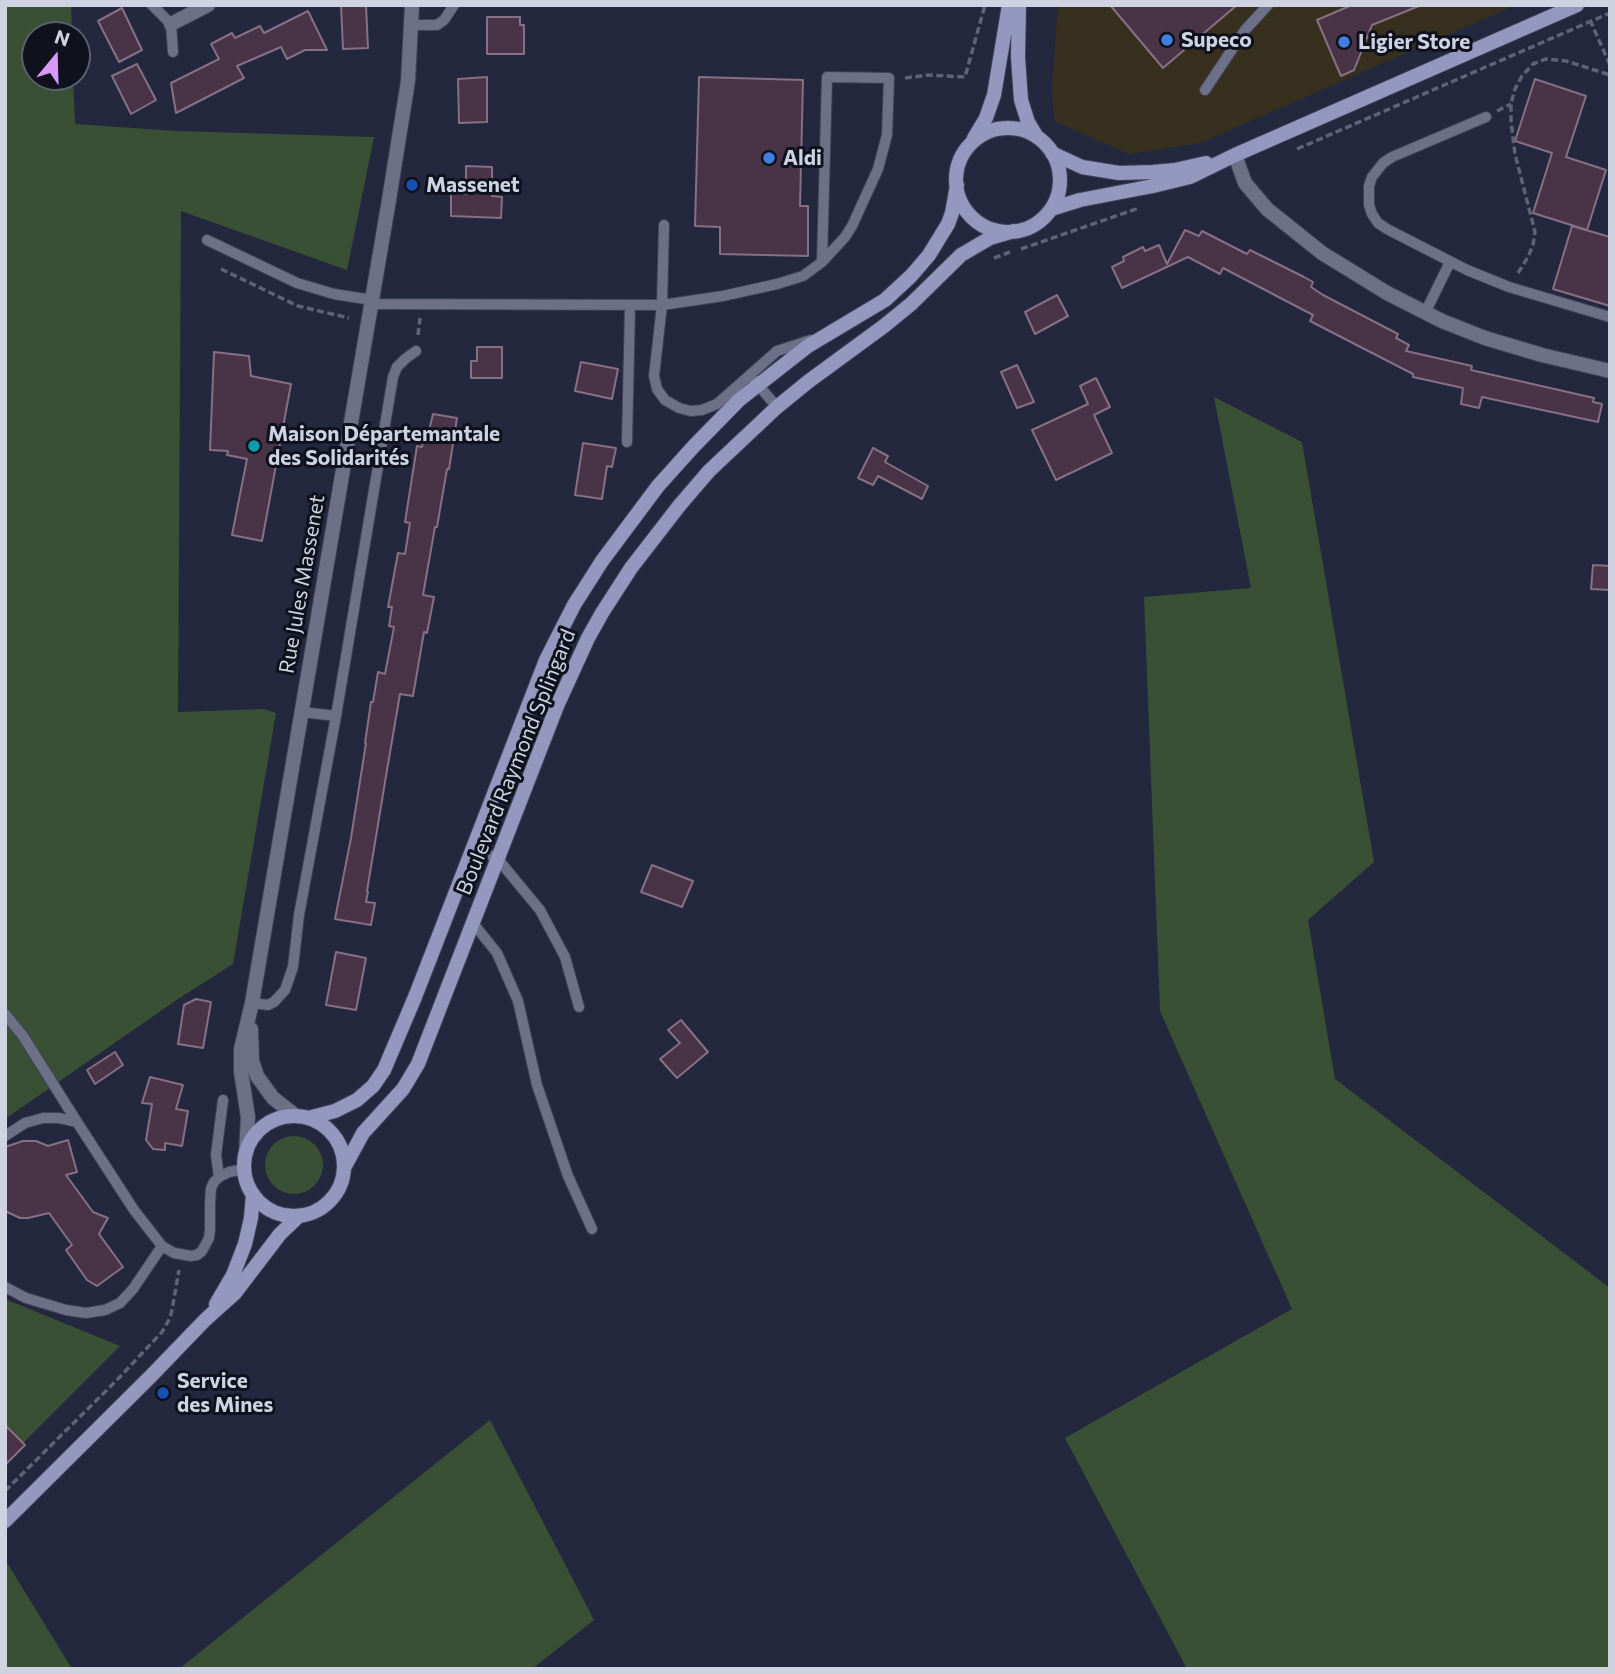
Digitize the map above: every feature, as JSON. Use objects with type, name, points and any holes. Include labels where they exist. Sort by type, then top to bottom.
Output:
[{"type":"main road","points":[[1009,5],[994,95],[986,118],[960,160],[957,170],[961,202],[967,212],[991,229],[1002,231],[1032,226],[1041,220],[1058,195],[1060,179],[1057,163],[1028,122],[1021,100],[1019,5]]},
{"type":"main road","points":[[1051,209],[1199,173],[1577,5]]},
{"type":"main road","points":[[971,143],[990,131],[1007,128],[1023,130],[1038,138]]},
{"type":"main road","points":[[1052,153],[1082,167],[1136,173],[1175,170],[1235,155]]},
{"type":"main road","name":"Boulevard Raymond Splingard","points":[[302,1117],[335,1111],[358,1100],[380,1076],[415,997],[542,667],[587,584],[620,536],[658,486],[739,400],[753,380],[886,300],[918,269],[948,224],[953,213],[957,185]]},
{"type":"main road","name":"Boulevard Raymond Splingard","points":[[344,1168],[363,1133],[403,1089],[415,1071],[556,706],[588,638],[631,568],[690,492],[734,446],[777,407],[911,304],[961,255],[990,238],[1014,231]]},
{"type":"main road","points":[[302,1117],[322,1125],[333,1135],[342,1153],[344,1168],[341,1183],[330,1200],[314,1212],[299,1216],[273,1211],[264,1205],[253,1194],[244,1169],[246,1153],[252,1139],[262,1127],[276,1119],[302,1117]]},
{"type":"main road","points":[[206,1319],[226,1288],[241,1254],[249,1227],[253,1194]]},
{"type":"main road","points":[[5,1521],[242,1284],[280,1234],[299,1216]]},
{"type":"street","points":[[171,24],[208,5]]},
{"type":"street","name":"Rue Jules Massenet","points":[[246,1153],[248,1116],[241,1080],[240,1055],[252,1003],[406,99],[412,5]]},
{"type":"street","points":[[1235,155],[1240,174],[1250,190],[1281,221],[1322,253],[1387,293],[1469,332],[1542,355],[1610,371]]},
{"type":"street","name":"Rue Jules Massenet","points":[[252,1003],[251,1046],[254,1069],[268,1093],[284,1107],[302,1117]]},
{"type":"lane","points":[[152,5],[171,24],[173,52]]},
{"type":"lane","points":[[412,25],[437,25],[454,5]]},
{"type":"lane","points":[[1205,90],[1245,30],[1268,5]]},
{"type":"lane","points":[[208,240],[297,284],[372,302],[662,305],[697,301],[792,280],[803,276],[822,262],[852,226],[882,159],[888,123],[889,78],[827,78],[822,262]]},
{"type":"lane","points":[[1486,117],[1392,157],[1377,169],[1369,186],[1372,214],[1378,223],[1450,262],[1509,287],[1610,317]]},
{"type":"lane","points":[[664,225],[662,305],[654,362],[657,389],[665,400],[679,408],[702,411],[753,380],[777,407]]},
{"type":"lane","points":[[1426,313],[1450,262]]},
{"type":"lane","points":[[627,442],[630,306]]},
{"type":"lane","points":[[252,1003],[268,1005],[274,1002],[285,990],[290,975],[393,377],[397,367],[416,351]]},
{"type":"lane","points":[[302,712],[336,716]]},
{"type":"lane","points":[[472,847],[497,858],[540,910],[565,957],[579,1007]]},
{"type":"lane","points":[[473,923],[497,953],[518,1001],[537,1085],[568,1176],[592,1229]]},
{"type":"lane","points":[[5,1014],[23,1036],[134,1210],[162,1246],[181,1255],[197,1255],[206,1245],[210,1229],[211,1188],[219,1177],[244,1169]]},
{"type":"lane","points":[[219,1177],[216,1155],[223,1100]]},
{"type":"lane","points":[[5,1136],[25,1123],[43,1118],[77,1122]]},
{"type":"lane","points":[[5,1287],[26,1298],[66,1310],[86,1313],[105,1310],[120,1303],[133,1289],[162,1246]]},
{"type":"path","points":[[889,78],[928,75],[965,77],[985,5]]},
{"type":"path","points":[[1295,150],[1610,13]]},
{"type":"path","points":[[1590,22],[1610,65]]},
{"type":"path","points":[[1509,287],[1528,257],[1535,232],[1515,154],[1511,104],[1515,89],[1533,64],[1546,59],[1566,61],[1610,75]]},
{"type":"path","points":[[983,261],[1143,207]]},
{"type":"path","points":[[221,269],[298,306],[349,318]]},
{"type":"path","points":[[416,351],[422,304]]},
{"type":"path","points":[[5,1491],[162,1332],[172,1310],[181,1255]]},
{"type":"shaded area","points":[[1058,5],[1516,5],[1200,143],[1129,154],[1054,121],[1052,88]]},
{"type":"green space","points":[[5,5],[71,5],[72,21],[21,21],[21,91],[74,91],[75,124],[176,131],[374,137],[347,270],[181,211],[178,712],[264,709],[276,713],[233,964],[5,1119]]},
{"type":"green space","points":[[1214,397],[1302,442],[1374,862],[1308,920],[1335,1079],[1610,1288],[1610,1669],[1187,1669],[1065,1438],[1292,1309],[1160,1011],[1144,597],[1251,588]]},
{"type":"green space","points":[[294,1136],[305,1138],[318,1149],[323,1165],[321,1176],[310,1189],[294,1194],[283,1192],[270,1181],[265,1165],[267,1154],[278,1141]]},
{"type":"green space","points":[[5,1299],[120,1346],[5,1461]]},
{"type":"green space","points":[[490,1420],[594,1620],[532,1669],[179,1669]]},
{"type":"green space","points":[[6,1561],[72,1669],[5,1669]]},
{"type":"building","points":[[341,5],[366,5],[368,48],[343,49]]},
{"type":"building","name":"Supeco","points":[[1110,5],[1237,5],[1163,68]]},
{"type":"building","points":[[1352,5],[1419,6],[1372,25],[1354,70],[1341,76],[1317,20]]},
{"type":"building","points":[[122,8],[142,50],[119,62],[98,21]]},
{"type":"building","points":[[308,11],[327,50],[305,50],[287,59],[281,47],[237,66],[244,78],[176,113],[171,83],[219,59],[211,44],[232,33],[235,38],[260,26],[264,33]]},
{"type":"building","points":[[487,17],[520,17],[520,25],[524,25],[524,54],[487,54]]},
{"type":"building","points":[[137,64],[156,100],[131,114],[112,76]]},
{"type":"building","points":[[487,77],[487,122],[459,123],[458,79]]},
{"type":"building","name":"Aldi","points":[[699,77],[803,80],[800,206],[808,206],[808,256],[720,254],[720,227],[695,226]]},
{"type":"building","points":[[1535,79],[1586,96],[1566,157],[1606,170],[1587,230],[1533,213],[1552,153],[1515,141]]},
{"type":"building","points":[[466,166],[492,167],[492,196],[502,197],[501,218],[451,216],[451,194],[466,194]]},
{"type":"building","points":[[1572,226],[1610,237],[1610,306],[1553,289]]},
{"type":"building","points":[[1185,230],[1199,236],[1202,231],[1247,254],[1250,250],[1304,277],[1313,282],[1311,287],[1323,295],[1398,334],[1396,338],[1409,345],[1406,351],[1472,366],[1471,370],[1594,398],[1593,402],[1602,404],[1598,422],[1482,397],[1479,408],[1461,404],[1463,388],[1413,377],[1413,374],[1310,321],[1313,315],[1223,268],[1220,274],[1188,257],[1122,288],[1112,267],[1124,261],[1123,257],[1143,247],[1145,251],[1159,245],[1167,264]]},
{"type":"building","points":[[1057,295],[1068,316],[1035,334],[1025,312]]},
{"type":"building","points":[[477,347],[502,347],[502,378],[471,378],[471,361],[477,361]]},
{"type":"building","name":"Maison Départemantale des Solidarités","points":[[214,352],[249,356],[251,376],[291,384],[262,541],[232,535],[247,459],[227,455],[228,451],[210,450]]},
{"type":"building","points":[[581,362],[618,369],[612,399],[575,391]]},
{"type":"building","points":[[1017,365],[1034,402],[1017,408],[1001,372]]},
{"type":"building","points":[[1096,378],[1110,407],[1094,415],[1112,453],[1056,480],[1032,430],[1088,404],[1080,386]]},
{"type":"building","points":[[433,414],[457,418],[423,595],[434,597],[427,633],[424,632],[413,696],[400,694],[386,776],[367,891],[366,902],[375,903],[371,925],[335,919],[351,838],[371,702],[378,672],[385,674],[394,627],[389,626],[392,607],[388,607],[398,553],[405,554],[410,523],[405,522],[417,446],[422,447],[424,435],[428,435]]},
{"type":"building","points":[[583,443],[616,448],[612,467],[607,466],[602,499],[575,495]]},
{"type":"building","points":[[873,448],[888,456],[885,462],[928,486],[922,499],[878,476],[873,485],[858,478]]},
{"type":"building","points":[[1593,565],[1610,566],[1610,590],[1591,589]]},
{"type":"building","points":[[652,865],[693,881],[682,907],[641,892]]},
{"type":"building","points":[[336,952],[366,958],[356,1010],[326,1005]]},
{"type":"building","points":[[196,999],[211,1002],[203,1048],[178,1044],[184,1005]]},
{"type":"building","points":[[681,1020],[708,1052],[677,1078],[660,1059],[680,1043],[668,1030]]},
{"type":"building","points":[[115,1052],[123,1065],[95,1084],[87,1070]]},
{"type":"building","points":[[150,1077],[183,1085],[176,1109],[188,1111],[182,1146],[165,1143],[165,1150],[153,1149],[146,1140],[152,1104],[142,1103]]},
{"type":"building","points":[[68,1140],[77,1172],[66,1175],[93,1212],[108,1218],[99,1234],[123,1267],[97,1286],[87,1280],[66,1250],[72,1245],[49,1213],[20,1218],[5,1211],[5,1147],[23,1141],[36,1141],[48,1146]]},
{"type":"building","points":[[5,1425],[25,1445],[5,1465]]},
{"type":"place","name":"Supeco","points":[[1167,40]]},
{"type":"place","name":"Ligier Store","points":[[1344,42]]},
{"type":"place","name":"Aldi","points":[[769,158]]},
{"type":"place","name":"Massenet","points":[[412,185]]},
{"type":"place","name":"Maison Départemantale des Solidarités","points":[[254,446]]},
{"type":"place","name":"Service des Mines","points":[[163,1393]]}]
